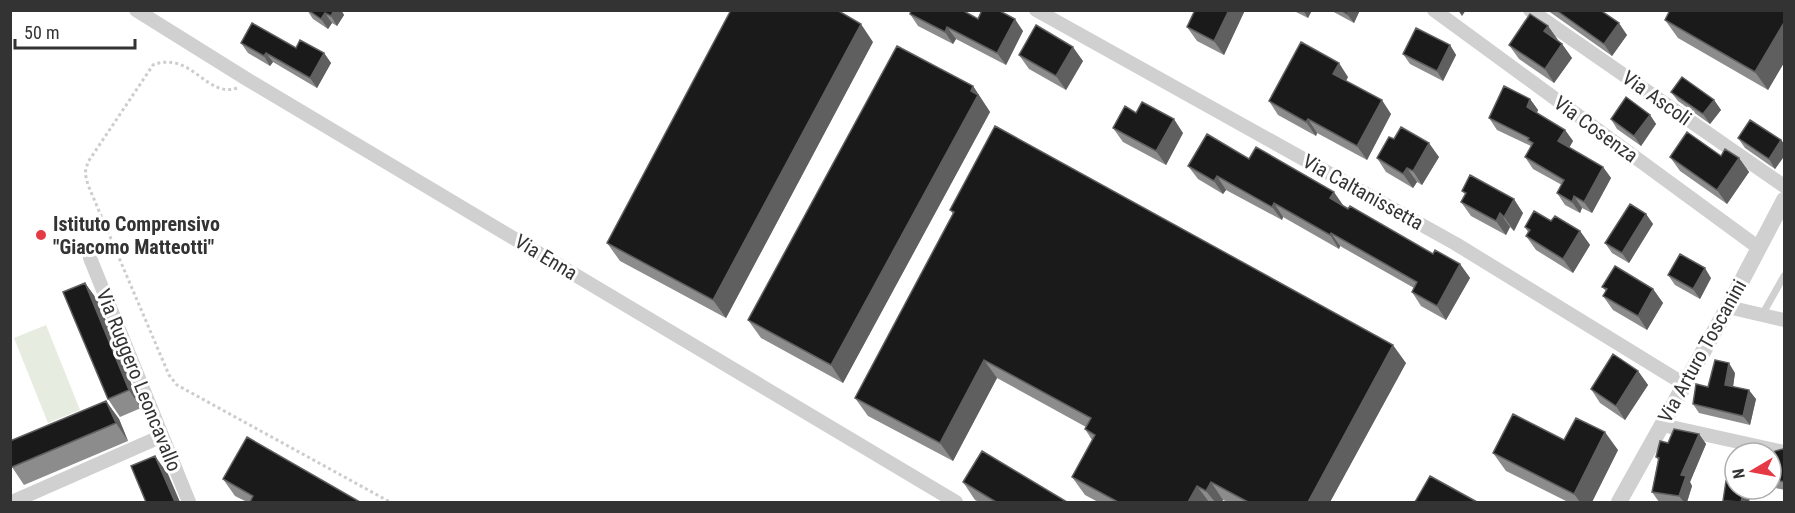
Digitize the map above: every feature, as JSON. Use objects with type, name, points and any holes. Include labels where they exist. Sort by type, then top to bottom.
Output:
[{"type":"street","name":"Via Enna","points":[[136,10],[245,78],[956,502]]},
{"type":"street","name":"Via Caltanissetta","points":[[1036,10],[1456,244],[1684,384]]},
{"type":"street","name":"Via Cosenza","points":[[1434,10],[1759,248]]},
{"type":"street","name":"Via Ascoli","points":[[1530,10],[1785,186]]},
{"type":"street","name":"Via Arturo Toscanini","points":[[1619,502],[1785,200]]},
{"type":"street","name":"Via Ruggero Leoncavallo","points":[[90,258],[189,502]]},
{"type":"street","points":[[1728,307],[1785,320]]},
{"type":"street","points":[[1662,424],[1785,452]]},
{"type":"street","points":[[12,502],[162,436]]},
{"type":"lane","points":[[1762,315],[1785,276]]},
{"type":"path","points":[[245,78],[240,87],[234,90],[222,90],[175,61],[163,60],[153,64],[88,162],[85,173],[88,185],[169,375],[177,385],[390,502]]},
{"type":"shaded area","points":[[46,325],[80,410],[48,423],[14,338]]},
{"type":"building","points":[[308,10],[334,10],[331,16],[325,13],[321,19]]},
{"type":"building","points":[[731,10],[837,10],[861,24],[713,300],[607,243]]},
{"type":"building","points":[[911,10],[962,10],[978,19],[982,10],[998,10],[1015,19],[997,53],[947,27],[945,32],[910,14]]},
{"type":"building","points":[[1195,10],[1229,10],[1214,41],[1187,27]]},
{"type":"building","points":[[1556,10],[1600,10],[1619,23],[1604,44]]},
{"type":"building","points":[[1670,10],[1785,10],[1785,21],[1755,72],[1665,20]]},
{"type":"building","points":[[1530,14],[1548,26],[1544,31],[1562,44],[1545,69],[1509,45]]},
{"type":"building","points":[[252,23],[296,48],[300,40],[324,53],[310,78],[266,53],[264,56],[241,43]]},
{"type":"building","points":[[1036,25],[1073,47],[1056,76],[1019,55]]},
{"type":"building","points":[[1416,28],[1450,45],[1437,71],[1403,54]]},
{"type":"building","points":[[1301,42],[1339,63],[1333,74],[1382,100],[1357,146],[1308,119],[1306,122],[1269,101]]},
{"type":"building","points":[[897,46],[973,86],[971,91],[978,95],[831,365],[748,320]]},
{"type":"building","points":[[1682,77],[1714,100],[1703,114],[1671,92]]},
{"type":"building","points":[[1504,86],[1530,99],[1527,107],[1565,130],[1558,141],[1603,167],[1584,202],[1574,196],[1572,202],[1557,193],[1564,180],[1525,157],[1533,143],[1528,140],[1529,138],[1489,118]]},
{"type":"building","points":[[1626,97],[1650,115],[1634,136],[1611,119]]},
{"type":"building","points":[[1142,102],[1174,119],[1156,151],[1113,128],[1125,106],[1136,113]]},
{"type":"building","points":[[1750,120],[1781,140],[1769,159],[1738,138]]},
{"type":"building","points":[[995,126],[1393,345],[1308,502],[1248,502],[1211,482],[1206,491],[1197,486],[1188,502],[1118,502],[1072,477],[1095,435],[1085,429],[1091,418],[984,360],[940,443],[855,398],[954,212],[950,210]]},
{"type":"building","points":[[1401,127],[1429,143],[1413,171],[1407,168],[1403,174],[1377,158],[1389,137],[1394,139]]},
{"type":"building","points":[[1687,132],[1721,156],[1725,149],[1739,158],[1717,190],[1670,157]]},
{"type":"building","points":[[1207,134],[1249,159],[1256,147],[1334,192],[1330,198],[1348,209],[1350,206],[1433,254],[1435,250],[1460,264],[1437,306],[1412,292],[1417,282],[1331,233],[1330,235],[1274,203],[1272,207],[1217,176],[1214,181],[1188,166]]},
{"type":"building","points":[[1470,175],[1514,199],[1504,217],[1500,213],[1496,221],[1461,202],[1466,193],[1462,191]]},
{"type":"building","points":[[1630,204],[1646,214],[1622,253],[1605,243]]},
{"type":"building","points":[[1534,211],[1551,221],[1555,216],[1580,231],[1563,259],[1526,236],[1530,230],[1525,227]]},
{"type":"building","points":[[1680,254],[1705,268],[1693,289],[1668,275]]},
{"type":"building","points":[[1615,266],[1653,289],[1638,316],[1603,296],[1607,289],[1602,287]]},
{"type":"building","points":[[85,283],[129,390],[108,399],[63,292]]},
{"type":"building","points":[[1613,354],[1638,371],[1616,406],[1591,389]]},
{"type":"building","points":[[1715,360],[1729,363],[1725,385],[1749,390],[1743,416],[1693,404],[1696,384],[1708,387]]},
{"type":"building","points":[[106,401],[116,423],[12,467],[10,465],[10,441]]},
{"type":"building","points":[[1513,414],[1564,440],[1576,418],[1605,432],[1574,494],[1493,453]]},
{"type":"building","points":[[1674,429],[1699,434],[1681,475],[1686,476],[1679,496],[1652,492],[1660,441],[1668,443]]},
{"type":"building","points":[[247,437],[360,502],[250,502],[253,496],[223,479]]},
{"type":"building","points":[[1783,449],[1785,449],[1785,482],[1783,482]]},
{"type":"building","points":[[982,451],[1067,502],[996,502],[963,482]]},
{"type":"building","points":[[155,456],[175,502],[146,502],[131,466]]},
{"type":"building","points":[[1430,476],[1477,502],[1415,502]]},
{"type":"place","name":"Istituto Comprensivo \"Giacomo Matteotti\"","points":[[41,235]]}]
